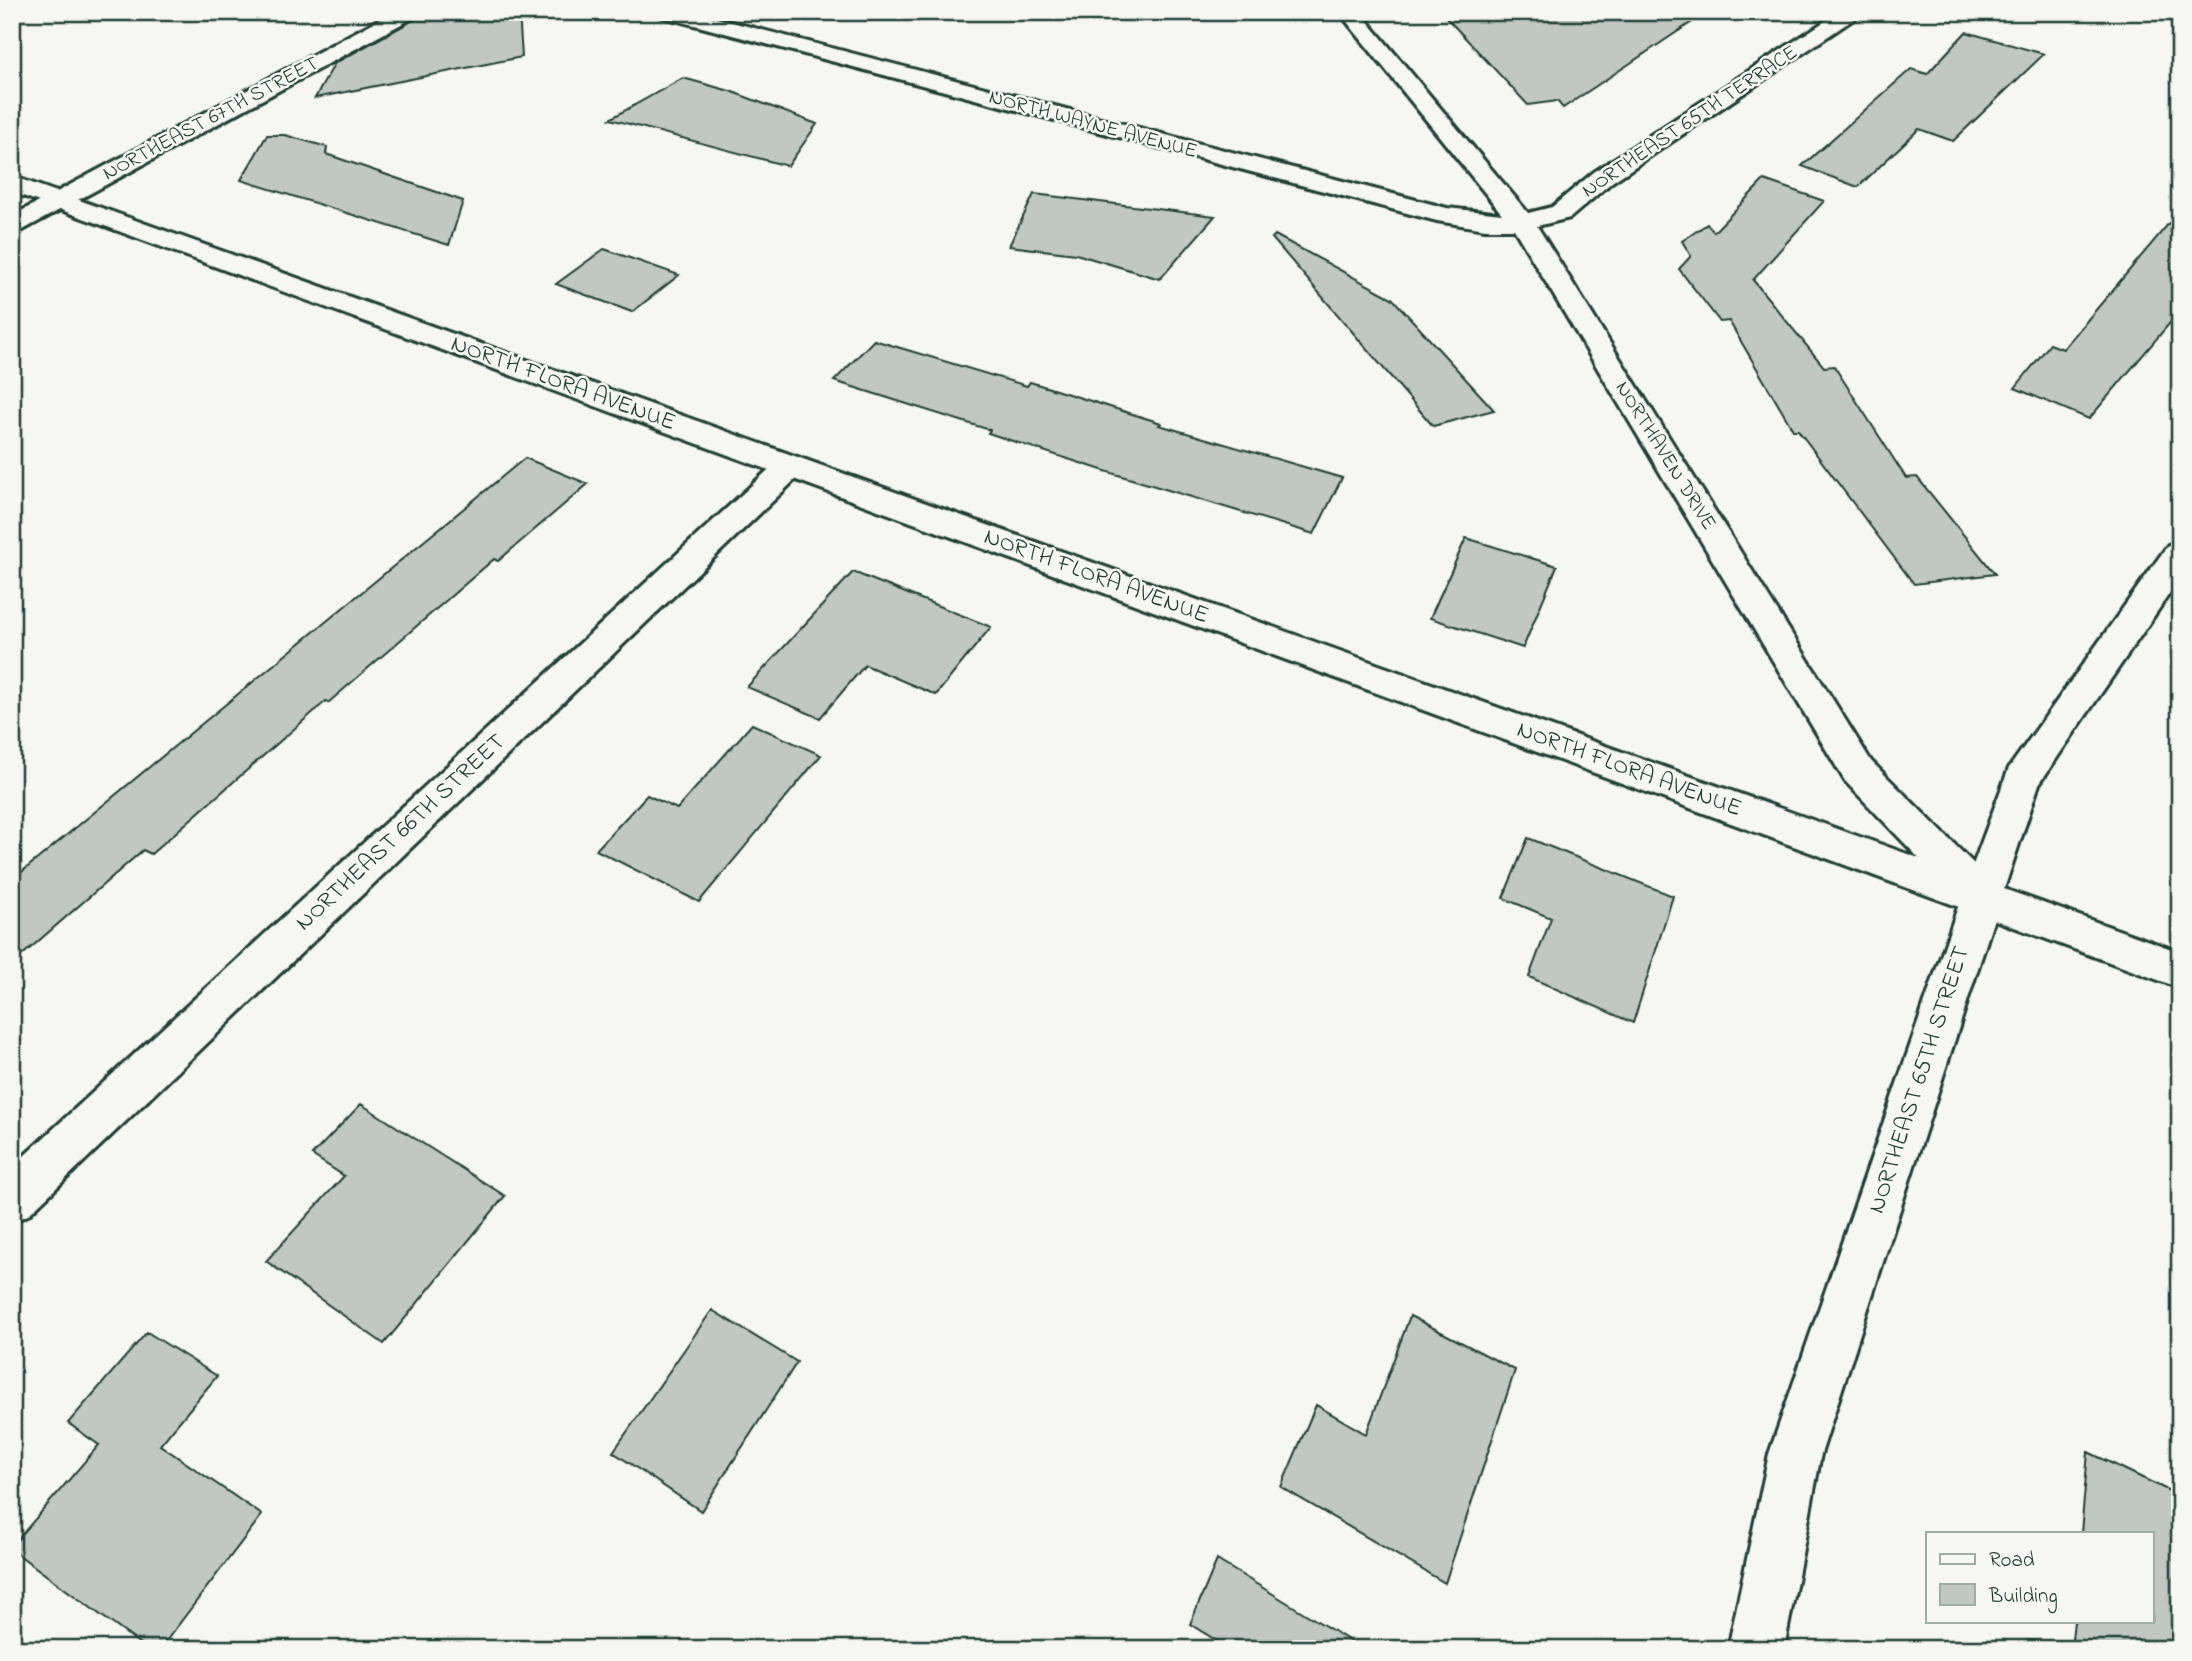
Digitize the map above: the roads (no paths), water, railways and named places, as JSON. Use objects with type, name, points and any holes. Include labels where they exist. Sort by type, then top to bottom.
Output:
[{"type":"street","name":"NORTHEAST 67TH STREET","points":[[12,226],[409,12]]},
{"type":"street","name":"NORTH WAYNE AVENUE","points":[[667,12],[1446,216],[1522,222]]},
{"type":"street","name":"NORTHAVEN DRIVE","points":[[1349,12],[1522,222],[1858,771],[1981,897]]},
{"type":"street","name":"NORTHEAST 65TH TERRACE","points":[[1522,222],[1561,213],[1603,177],[1854,12]]},
{"type":"street","name":"NORTH FLORA AVENUE","points":[[12,183],[2180,970]]},
{"type":"street","name":"NORTHEAST 66TH STREET","points":[[12,1199],[790,467]]},
{"type":"street","name":"NORTHEAST 65TH STREET","points":[[1756,1649],[1795,1454],[2022,779],[2180,553]]}]
